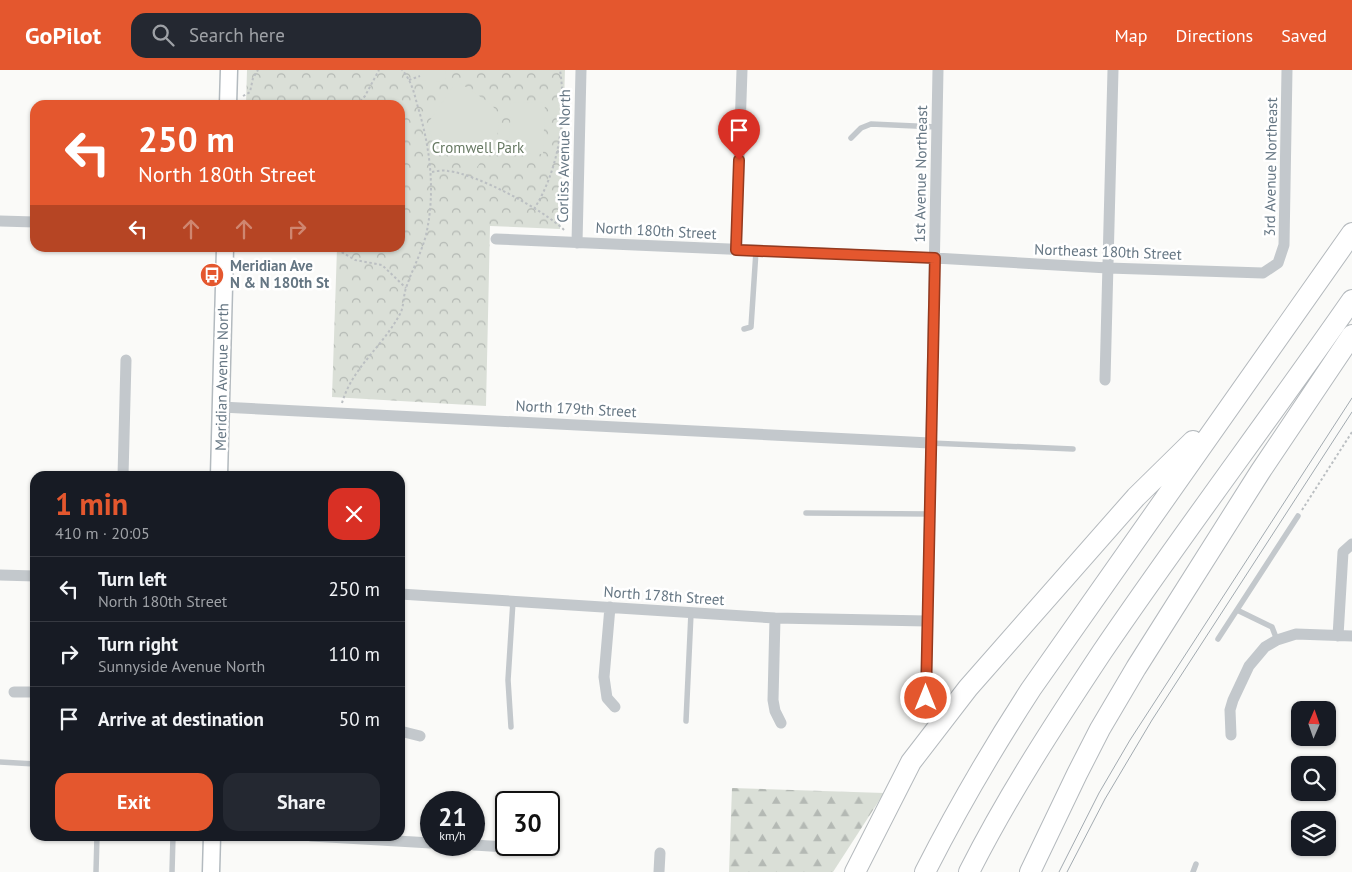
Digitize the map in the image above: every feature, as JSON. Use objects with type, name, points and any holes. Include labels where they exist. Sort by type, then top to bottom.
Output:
[{"type":"highway","points":[[925,872],[964,798],[1031,689],[1352,233]]},
{"type":"highway","points":[[969,872],[996,822],[1059,717],[1132,608],[1352,300]]},
{"type":"highway","points":[[1030,872],[1100,729],[1136,668],[1260,472],[1352,335]]},
{"type":"highway","points":[[855,872],[911,762],[968,688],[1136,497],[1229,406]]},
{"type":"street","points":[[228,70],[228,100]]},
{"type":"street","name":"Corliss Avenue North","points":[[577,243],[581,70]]},
{"type":"street","points":[[736,250],[742,70]]},
{"type":"street","name":"1st Avenue Northeast","points":[[926,698],[938,70]]},
{"type":"street","points":[[1105,380],[1113,70]]},
{"type":"street","name":"3rd Avenue Northeast","points":[[1278,263],[1284,245],[1287,70]]},
{"type":"street","points":[[0,221],[30,222]]},
{"type":"street","name":"North 180th Street","points":[[496,239],[935,258]]},
{"type":"street","name":"Meridian Avenue North","points":[[219,471],[225,252]]},
{"type":"street","name":"Northeast 180th Street","points":[[935,258],[1108,268],[1262,273],[1278,263]]},
{"type":"street","points":[[123,471],[126,360]]},
{"type":"street","name":"North 179th Street","points":[[221,407],[930,443]]},
{"type":"street","points":[[1338,636],[1348,548]]},
{"type":"street","points":[[0,575],[30,576]]},
{"type":"street","name":"North 178th Street","points":[[405,594],[775,618],[927,621]]},
{"type":"street","points":[[610,607],[604,677],[607,698],[615,707]]},
{"type":"street","points":[[775,618],[773,700],[775,711],[781,723]]},
{"type":"street","points":[[1231,735],[1230,710],[1233,700],[1249,666],[1265,647],[1277,640],[1296,634],[1352,636]]},
{"type":"street","points":[[14,692],[30,692]]},
{"type":"street","points":[[405,732],[420,736]]},
{"type":"street","points":[[211,872],[212,841]]},
{"type":"street","points":[[405,841],[420,842]]},
{"type":"street","points":[[659,872],[660,852]]},
{"type":"lane","points":[[851,138],[860,128],[871,124],[937,127]]},
{"type":"lane","points":[[744,329],[751,327],[756,251]]},
{"type":"lane","points":[[930,443],[1073,449]]},
{"type":"lane","points":[[806,513],[929,514]]},
{"type":"lane","points":[[1218,639],[1298,516]]},
{"type":"lane","points":[[511,727],[508,680],[513,601]]},
{"type":"lane","points":[[1237,610],[1272,627],[1277,640]]},
{"type":"lane","points":[[686,721],[691,613]]},
{"type":"lane","points":[[0,762],[30,764]]},
{"type":"lane","points":[[96,872],[97,841]]},
{"type":"lane","points":[[172,872],[173,841]]},
{"type":"lane","points":[[1193,872],[1196,864]]},
{"type":"path","points":[[231,100],[250,92],[253,78],[258,70]]},
{"type":"path","points":[[361,100],[368,92],[378,70]]},
{"type":"path","points":[[339,412],[352,377],[400,313],[406,288],[422,252],[427,233],[432,172],[424,126],[409,80],[402,70]]},
{"type":"path","points":[[534,209],[550,176],[560,139],[562,91],[560,70]]},
{"type":"path","points":[[409,80],[420,76]]},
{"type":"path","points":[[432,172],[448,171],[466,175],[498,188],[562,228],[577,243]]},
{"type":"path","points":[[342,252],[355,260],[382,265],[406,288]]},
{"type":"path","points":[[1298,516],[1352,432]]},
{"type":"green space","name":"Cromwell Park","points":[[247,70],[565,70],[560,229],[490,226],[486,406],[332,397],[337,252],[405,252],[405,100],[246,100]]},
{"type":"green space","points":[[418,70],[446,70],[445,82],[417,80]]},
{"type":"green space","points":[[457,81],[491,104],[498,113],[499,130],[493,144],[475,170],[433,142],[428,123]]},
{"type":"green space","points":[[511,102],[545,103],[543,154],[509,153]]},
{"type":"green space","points":[[732,788],[884,793],[833,872],[729,872]]},
{"type":"tram line","points":[[1059,872],[1099,793],[1130,740],[1352,398]]},
{"type":"tram line","points":[[1067,872],[1105,799],[1152,720],[1352,412]]},
{"type":"place","name":"Meridian Ave N & N 180th St","points":[[212,275]]},
{"type":"route","points":[[739,160],[736,250],[935,258],[926,698]]}]
